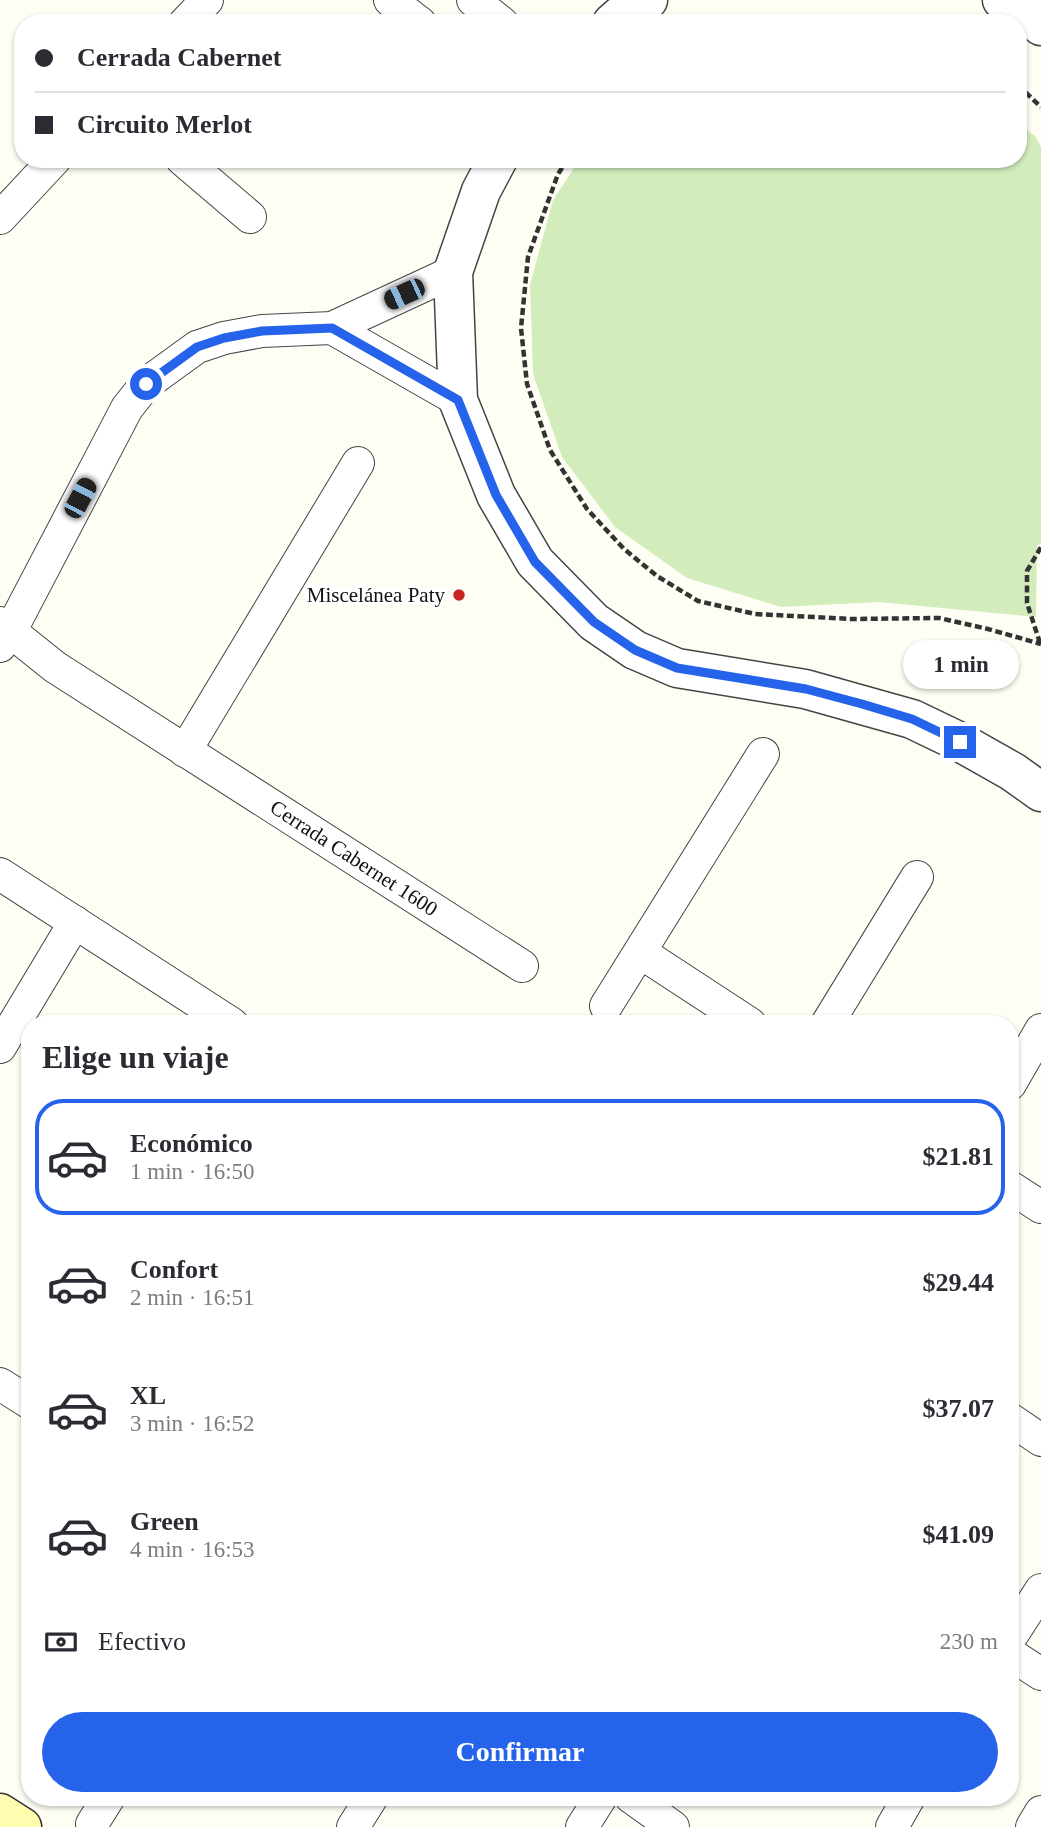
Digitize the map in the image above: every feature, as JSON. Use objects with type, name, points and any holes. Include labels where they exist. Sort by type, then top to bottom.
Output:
[{"type":"main road","points":[[0,1813],[22,1827]]},
{"type":"street","points":[[194,14],[207,0]]},
{"type":"street","points":[[390,0],[408,14]]},
{"type":"street","points":[[473,0],[491,14]]},
{"type":"street","points":[[624,14],[648,0]]},
{"type":"street","points":[[0,218],[47,168]]},
{"type":"street","points":[[193,168],[250,217]]},
{"type":"street","points":[[493,168],[481,191],[453,272],[458,400],[496,495],[535,562],[594,622],[635,650],[677,668],[806,689],[912,719],[960,742],[1041,792]]},
{"type":"street","points":[[3,634],[127,408],[146,384],[197,347],[224,338],[272,330],[332,328],[453,272]]},
{"type":"street","points":[[332,328],[458,400]]},
{"type":"street","points":[[185,751],[358,463]]},
{"type":"street","name":"Cerrada Cabernet 1600","points":[[3,634],[522,966]]},
{"type":"street","points":[[606,1006],[763,754]]},
{"type":"street","points":[[0,874],[218,1015]]},
{"type":"street","points":[[833,1015],[917,877]]},
{"type":"street","points":[[0,1047],[75,922]]},
{"type":"street","points":[[640,952],[736,1015]]},
{"type":"street","points":[[1019,1068],[1041,1030]]},
{"type":"street","points":[[1019,1193],[1041,1207]]},
{"type":"street","points":[[0,1384],[21,1397]]},
{"type":"street","points":[[1019,1428],[1041,1440]]},
{"type":"street","points":[[1019,1624],[1041,1590]]},
{"type":"street","points":[[1019,1660],[1041,1674]]},
{"type":"street","points":[[92,1824],[103,1806]]},
{"type":"street","points":[[352,1827],[366,1806]]},
{"type":"street","points":[[582,1827],[595,1806]]},
{"type":"street","points":[[644,1806],[673,1827]]},
{"type":"street","points":[[892,1827],[904,1806]]},
{"type":"street","points":[[1032,1827],[1041,1812]]},
{"type":"path","points":[[1027,94],[1041,107]]},
{"type":"path","points":[[562,168],[528,257],[522,328],[527,384],[550,450],[587,509],[624,549],[657,576],[698,601],[755,614],[852,619],[939,618],[1041,644]]},
{"type":"path","points":[[1041,547],[1027,571],[1027,603],[1041,644]]},
{"type":"green space","points":[[1027,130],[1035,136],[1041,147],[1041,544],[1037,545],[1036,617],[879,602],[781,607],[687,578],[615,527],[562,457],[533,374],[530,285],[553,200],[574,168],[1027,168]]},
{"type":"place","name":"Miscelánea Paty","points":[[459,595]]},
{"type":"route","points":[[146,384],[197,347],[224,338],[291,328],[332,328],[458,400],[496,495],[535,562],[594,622],[635,650],[677,668],[806,689],[862,704],[912,719],[960,742]]}]
